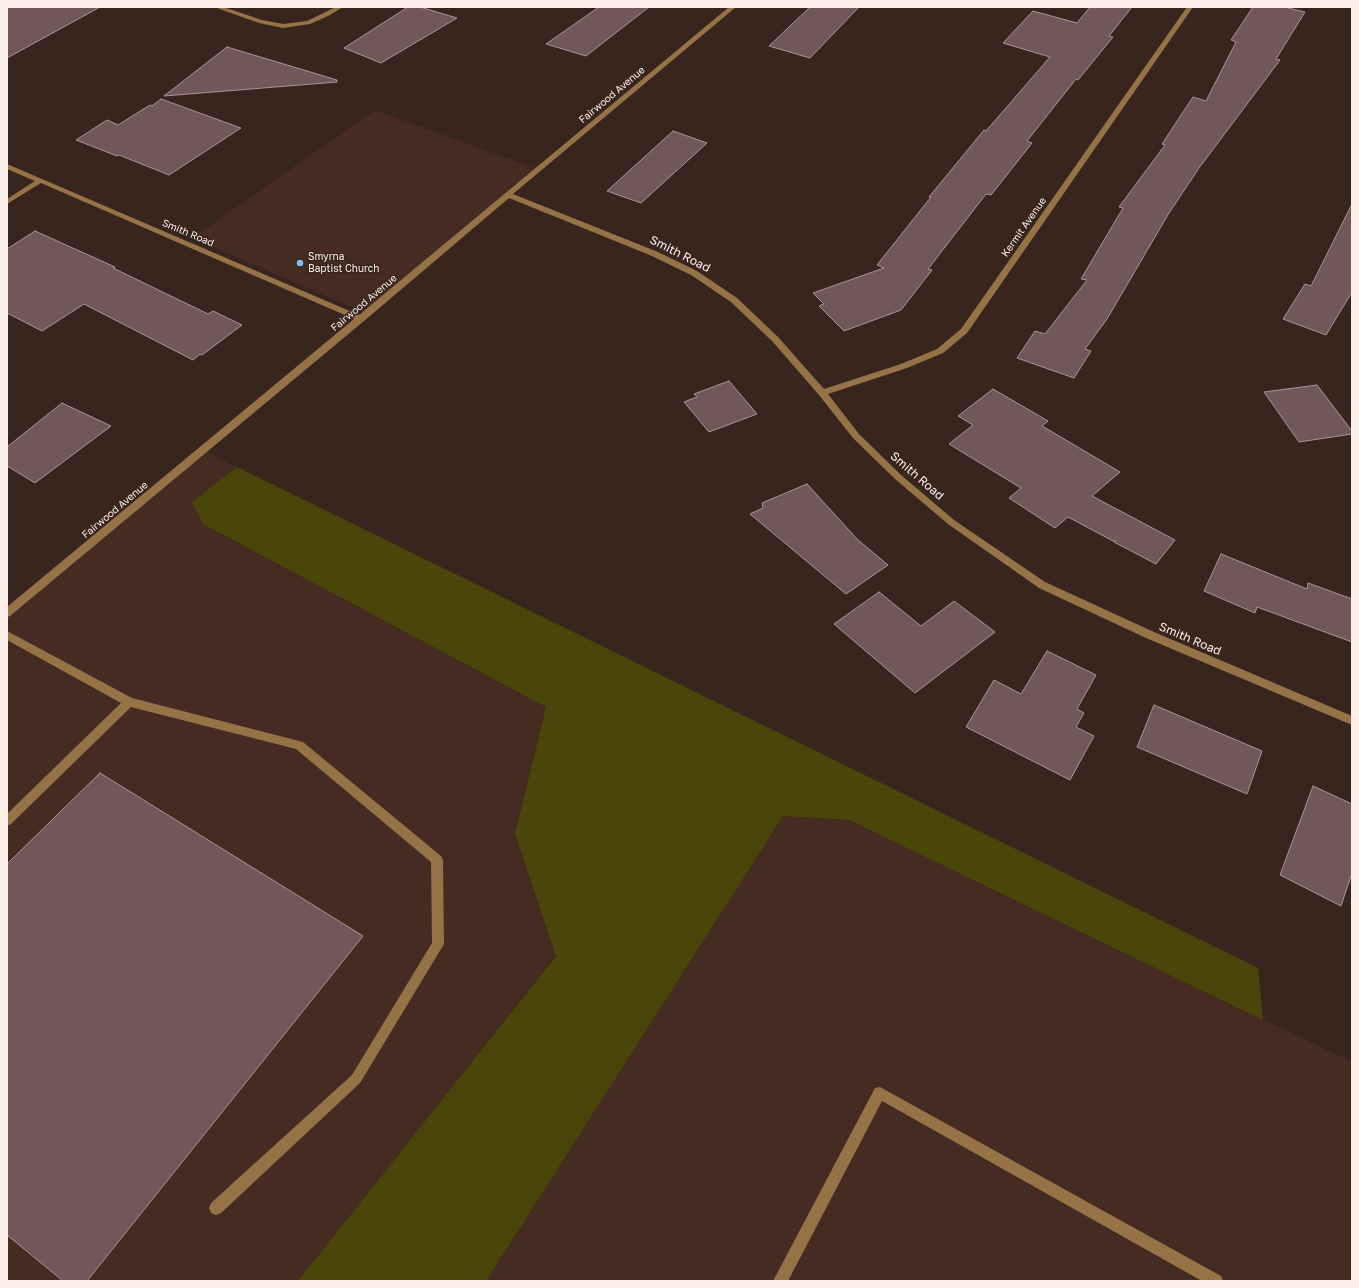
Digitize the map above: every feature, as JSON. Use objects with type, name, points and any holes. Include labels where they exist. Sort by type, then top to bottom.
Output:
[{"type":"street","points":[[217,7],[260,22],[283,26],[308,23],[340,7]]},
{"type":"street","name":"Fairwood Avenue","points":[[7,613],[733,7]]},
{"type":"street","name":"Kermit Avenue","points":[[822,393],[904,366],[940,351],[964,331],[1190,7]]},
{"type":"street","name":"Smith Road","points":[[7,166],[361,319]]},
{"type":"street","points":[[7,202],[40,181]]},
{"type":"street","name":"Smith Road","points":[[508,195],[656,254],[694,273],[734,300],[775,339],[822,393],[856,436],[898,477],[951,522],[1042,585],[1150,635],[1352,721]]},
{"type":"street","points":[[7,635],[129,702],[299,745],[437,860],[438,944],[356,1079],[216,1208]]},
{"type":"street","points":[[7,820],[129,702]]},
{"type":"street","points":[[780,1281],[880,1093],[1216,1281]]},
{"type":"shaded area","points":[[375,110],[537,169],[363,312],[192,238]]},
{"type":"shaded area","points":[[199,448],[237,467],[193,502],[203,524],[546,707],[515,834],[556,955],[298,1281],[7,1281],[7,606]]},
{"type":"shaded area","points":[[237,467],[1258,968],[1263,1020],[849,820],[783,816],[486,1281],[298,1281],[556,956],[515,834],[546,707],[203,524],[192,502]]},
{"type":"shaded area","points":[[783,816],[849,820],[1352,1062],[1352,1281],[486,1281]]},
{"type":"building","points":[[7,7],[100,7],[7,58]]},
{"type":"building","points":[[408,7],[420,7],[457,18],[381,63],[344,48]]},
{"type":"building","points":[[599,7],[649,7],[586,56],[546,44]]},
{"type":"building","points":[[810,7],[859,7],[810,58],[769,46]]},
{"type":"building","points":[[1090,7],[1132,7],[1109,36],[1113,37],[1078,80],[1076,79],[1027,141],[1032,143],[991,195],[986,194],[928,269],[932,270],[901,310],[844,331],[819,306],[824,304],[813,293],[884,268],[877,265],[931,197],[929,197],[984,130],[986,131],[1050,57],[1003,43],[1033,11],[1077,23]]},
{"type":"building","points":[[1253,7],[1284,7],[1305,12],[1276,59],[1280,60],[1199,168],[1169,213],[1107,319],[1085,349],[1091,351],[1074,378],[1017,358],[1035,331],[1045,334],[1087,280],[1081,279],[1123,208],[1119,207],[1165,145],[1162,144],[1193,97],[1206,101],[1236,42],[1231,40]]},
{"type":"building","points":[[227,47],[337,80],[337,82],[164,96]]},
{"type":"building","points":[[161,99],[241,128],[169,175],[76,140],[107,120],[118,125],[150,105],[152,106]]},
{"type":"building","points":[[673,131],[707,143],[641,203],[607,191]]},
{"type":"building","points":[[1352,204],[1352,292],[1326,335],[1283,319],[1305,284],[1311,286]]},
{"type":"building","points":[[35,231],[115,267],[113,268],[208,314],[213,311],[242,325],[193,360],[84,304],[42,331],[7,313],[7,249]]},
{"type":"building","points":[[729,381],[757,414],[709,432],[684,402],[697,397],[694,394]]},
{"type":"building","points":[[1317,385],[1352,431],[1352,434],[1299,442],[1264,392]]},
{"type":"building","points":[[993,389],[1048,421],[1042,426],[1120,472],[1092,496],[1175,540],[1156,564],[1114,542],[1115,540],[1113,541],[1068,517],[1055,528],[1009,498],[1021,488],[949,444],[973,425],[958,416]]},
{"type":"building","points":[[62,403],[111,426],[35,483],[7,466],[7,447]]},
{"type":"building","points":[[807,484],[857,539],[888,565],[846,594],[750,514],[763,508],[762,503]]},
{"type":"building","points":[[1221,554],[1307,589],[1308,583],[1352,599],[1352,642],[1257,607],[1255,613],[1204,591]]},
{"type":"building","points":[[879,592],[921,626],[954,601],[995,632],[915,693],[834,624]]},
{"type":"building","points":[[1047,651],[1096,675],[1077,709],[1084,713],[1076,727],[1094,736],[1070,780],[966,727],[994,680],[1021,694]]},
{"type":"building","points":[[1154,705],[1262,751],[1247,794],[1137,747]]},
{"type":"building","points":[[100,773],[363,936],[87,1281],[63,1281],[7,1235],[7,864]]},
{"type":"building","points":[[1313,786],[1352,804],[1352,873],[1341,906],[1280,875]]},
{"type":"place","name":"Smyrna Baptist Church","points":[[300,263]]}]
